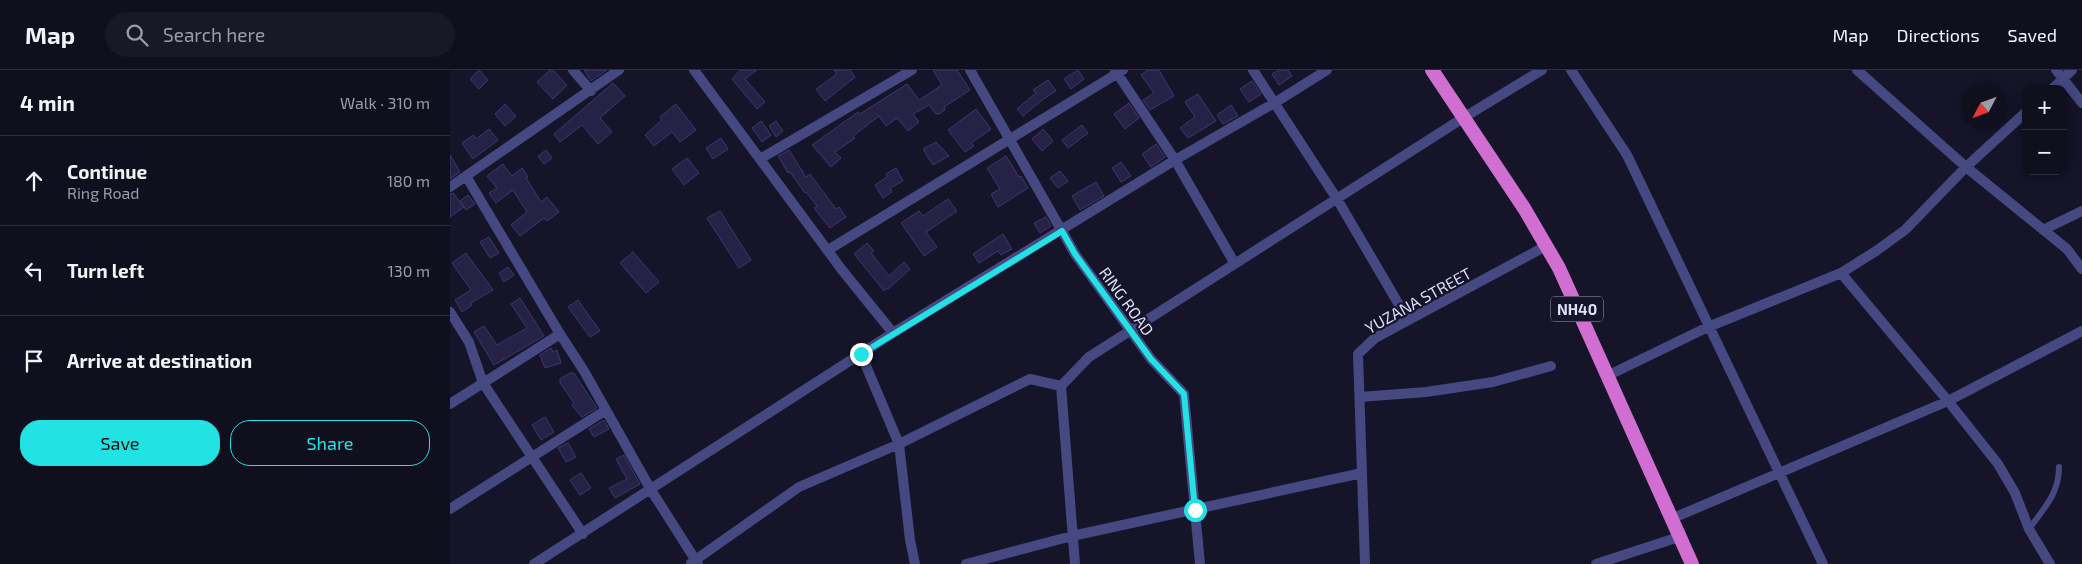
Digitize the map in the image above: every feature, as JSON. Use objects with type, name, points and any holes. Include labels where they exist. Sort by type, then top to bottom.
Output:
[{"type":"highway","name":"NH40","points":[[1432,70],[1559,268],[1692,564]]},
{"type":"street","points":[[573,70],[591,91]]},
{"type":"street","points":[[450,187],[619,70]]},
{"type":"street","points":[[694,70],[828,250],[893,333]]},
{"type":"street","points":[[760,159],[912,70]]},
{"type":"street","name":"RING ROAD","points":[[970,70],[1075,254],[1151,359],[1184,394],[1200,564]]},
{"type":"street","points":[[1253,70],[1276,102],[1337,199],[1408,320]]},
{"type":"street","points":[[534,564],[893,333],[1175,160],[1276,102],[1327,70]]},
{"type":"street","points":[[1075,564],[1061,386],[1089,357],[1463,118],[1542,70]]},
{"type":"street","points":[[1572,70],[1627,155],[1822,564]]},
{"type":"street","points":[[1857,70],[1966,167],[2067,249],[2082,269]]},
{"type":"street","points":[[2072,70],[2060,74],[2082,103]]},
{"type":"street","points":[[828,250],[1118,71],[1175,160],[1235,264]]},
{"type":"street","points":[[1608,376],[1708,327],[1841,273],[1876,251],[1905,230],[1966,167],[2022,116]]},
{"type":"street","points":[[466,176],[584,371],[651,490],[695,563],[799,487],[899,444],[1030,379],[1061,386]]},
{"type":"street","points":[[2043,230],[2082,211]]},
{"type":"street","name":"YUZANA STREET","points":[[1365,564],[1358,354],[1375,338],[1546,246]]},
{"type":"street","points":[[1841,273],[1998,464],[2015,492],[2029,528],[2050,564]]},
{"type":"street","points":[[450,312],[469,342],[483,383],[583,534]]},
{"type":"street","points":[[1671,520],[1948,401],[2082,331]]},
{"type":"street","points":[[450,404],[560,334]]},
{"type":"street","points":[[861,354],[899,444],[910,540],[915,564]]},
{"type":"street","points":[[1360,397],[1426,392],[1493,382],[1551,366]]},
{"type":"street","points":[[450,509],[606,410]]},
{"type":"street","points":[[966,564],[1072,536],[1362,473]]},
{"type":"street","points":[[1596,564],[1679,537]]},
{"type":"lane","points":[[2029,528],[2056,490],[2059,480],[2059,468]]},
{"type":"building","points":[[479,70],[488,80],[479,89],[470,79]]},
{"type":"building","points":[[550,70],[553,70],[567,85],[553,99],[537,82]]},
{"type":"building","points":[[584,70],[607,70],[591,81]]},
{"type":"building","points":[[740,70],[757,70],[745,79],[765,102],[757,109],[732,79]]},
{"type":"building","points":[[834,70],[850,70],[855,77],[825,101],[816,89],[837,74]]},
{"type":"building","points":[[933,70],[957,70],[970,90],[944,107],[945,110],[939,114],[936,114],[929,105],[913,114],[919,122],[908,131],[897,118],[886,126],[879,116],[853,136],[855,138],[835,152],[841,158],[831,167],[812,145],[858,112],[860,114],[907,84],[919,100],[942,85]]},
{"type":"building","points":[[1078,70],[1084,79],[1071,89],[1064,79]]},
{"type":"building","points":[[1148,70],[1159,70],[1174,96],[1150,110],[1143,100],[1154,93],[1141,75]]},
{"type":"building","points":[[1279,70],[1288,70],[1292,76],[1279,85],[1272,74]]},
{"type":"building","points":[[1048,80],[1056,91],[1023,116],[1017,109],[1036,93],[1033,90]]},
{"type":"building","points":[[1252,81],[1261,94],[1249,102],[1240,89]]},
{"type":"building","points":[[613,83],[625,96],[600,118],[612,132],[598,144],[582,125],[560,142],[554,134]]},
{"type":"building","points":[[1198,94],[1216,121],[1188,138],[1180,128],[1195,117],[1185,102]]},
{"type":"building","points":[[1129,103],[1139,118],[1125,129],[1114,114]]},
{"type":"building","points":[[505,104],[516,116],[505,126],[495,114]]},
{"type":"building","points":[[676,104],[696,130],[680,142],[672,132],[654,146],[645,135],[662,120],[660,117]]},
{"type":"building","points":[[1231,105],[1238,116],[1223,124],[1217,115]]},
{"type":"building","points":[[976,109],[991,129],[971,143],[974,146],[965,152],[948,130]]},
{"type":"building","points":[[761,121],[771,135],[762,142],[752,128]]},
{"type":"building","points":[[776,121],[783,131],[776,137],[769,126]]},
{"type":"building","points":[[1082,125],[1088,133],[1068,148],[1062,140]]},
{"type":"building","points":[[489,129],[498,140],[473,159],[462,143],[473,135],[476,139]]},
{"type":"building","points":[[1043,129],[1053,141],[1042,151],[1032,139]]},
{"type":"building","points":[[721,138],[728,149],[713,159],[706,148]]},
{"type":"building","points":[[936,142],[949,156],[933,165],[923,149]]},
{"type":"building","points":[[1156,144],[1165,157],[1151,167],[1142,154]]},
{"type":"building","points":[[546,150],[552,158],[544,164],[538,156]]},
{"type":"building","points":[[789,150],[806,177],[810,174],[836,209],[839,207],[846,217],[830,228],[814,208],[817,206],[790,172],[788,173],[778,156]]},
{"type":"building","points":[[450,155],[460,172],[450,179]]},
{"type":"building","points":[[1006,156],[1028,188],[998,207],[991,194],[1000,189],[987,168]]},
{"type":"building","points":[[687,158],[699,173],[684,185],[672,169]]},
{"type":"building","points":[[1121,162],[1131,176],[1121,182],[1112,168]]},
{"type":"building","points":[[503,164],[512,176],[522,168],[541,202],[547,197],[559,212],[547,221],[544,218],[520,236],[511,225],[527,212],[513,190],[496,203],[489,193],[497,188],[487,176]]},
{"type":"building","points":[[896,168],[903,181],[890,188],[892,192],[883,198],[875,185],[887,177],[886,174]]},
{"type":"building","points":[[1060,171],[1068,181],[1058,188],[1050,178]]},
{"type":"building","points":[[1096,182],[1104,196],[1080,210],[1072,196]]},
{"type":"building","points":[[453,193],[464,207],[450,217],[450,194]]},
{"type":"building","points":[[468,195],[475,204],[466,210],[460,201]]},
{"type":"building","points":[[948,199],[957,211],[926,232],[937,247],[924,256],[901,223],[919,211],[923,216]]},
{"type":"building","points":[[720,211],[751,260],[739,268],[707,218]]},
{"type":"building","points":[[1046,217],[1051,226],[1040,233],[1034,223]]},
{"type":"building","points":[[1003,234],[1012,249],[1001,255],[998,251],[979,263],[973,254]]},
{"type":"building","points":[[489,237],[499,253],[490,258],[480,242]]},
{"type":"building","points":[[867,243],[874,251],[871,253],[889,276],[904,262],[910,269],[884,291],[854,254]]},
{"type":"building","points":[[633,252],[659,282],[646,293],[620,263]]},
{"type":"building","points":[[466,253],[493,290],[471,303],[472,305],[462,312],[455,300],[471,290],[452,263]]},
{"type":"building","points":[[508,267],[514,275],[504,282],[499,273]]},
{"type":"building","points":[[520,298],[544,336],[494,365],[474,332],[484,326],[497,345],[527,328],[511,304]]},
{"type":"building","points":[[578,300],[600,331],[590,337],[568,307]]},
{"type":"building","points":[[551,348],[553,352],[557,350],[561,363],[545,368],[540,355]]},
{"type":"building","points":[[570,373],[574,373],[597,408],[582,417],[572,405],[574,403],[560,383],[560,379]]},
{"type":"building","points":[[545,417],[554,432],[541,440],[532,425]]},
{"type":"building","points":[[604,420],[609,429],[594,437],[589,429]]},
{"type":"building","points":[[568,443],[576,457],[566,462],[558,448]]},
{"type":"building","points":[[624,455],[640,484],[615,498],[609,488],[627,479],[616,459]]},
{"type":"building","points":[[581,473],[591,488],[580,495],[570,480]]},
{"type":"route","points":[[861,354],[1062,231],[1075,254],[1151,359],[1184,394],[1195,510]]}]
